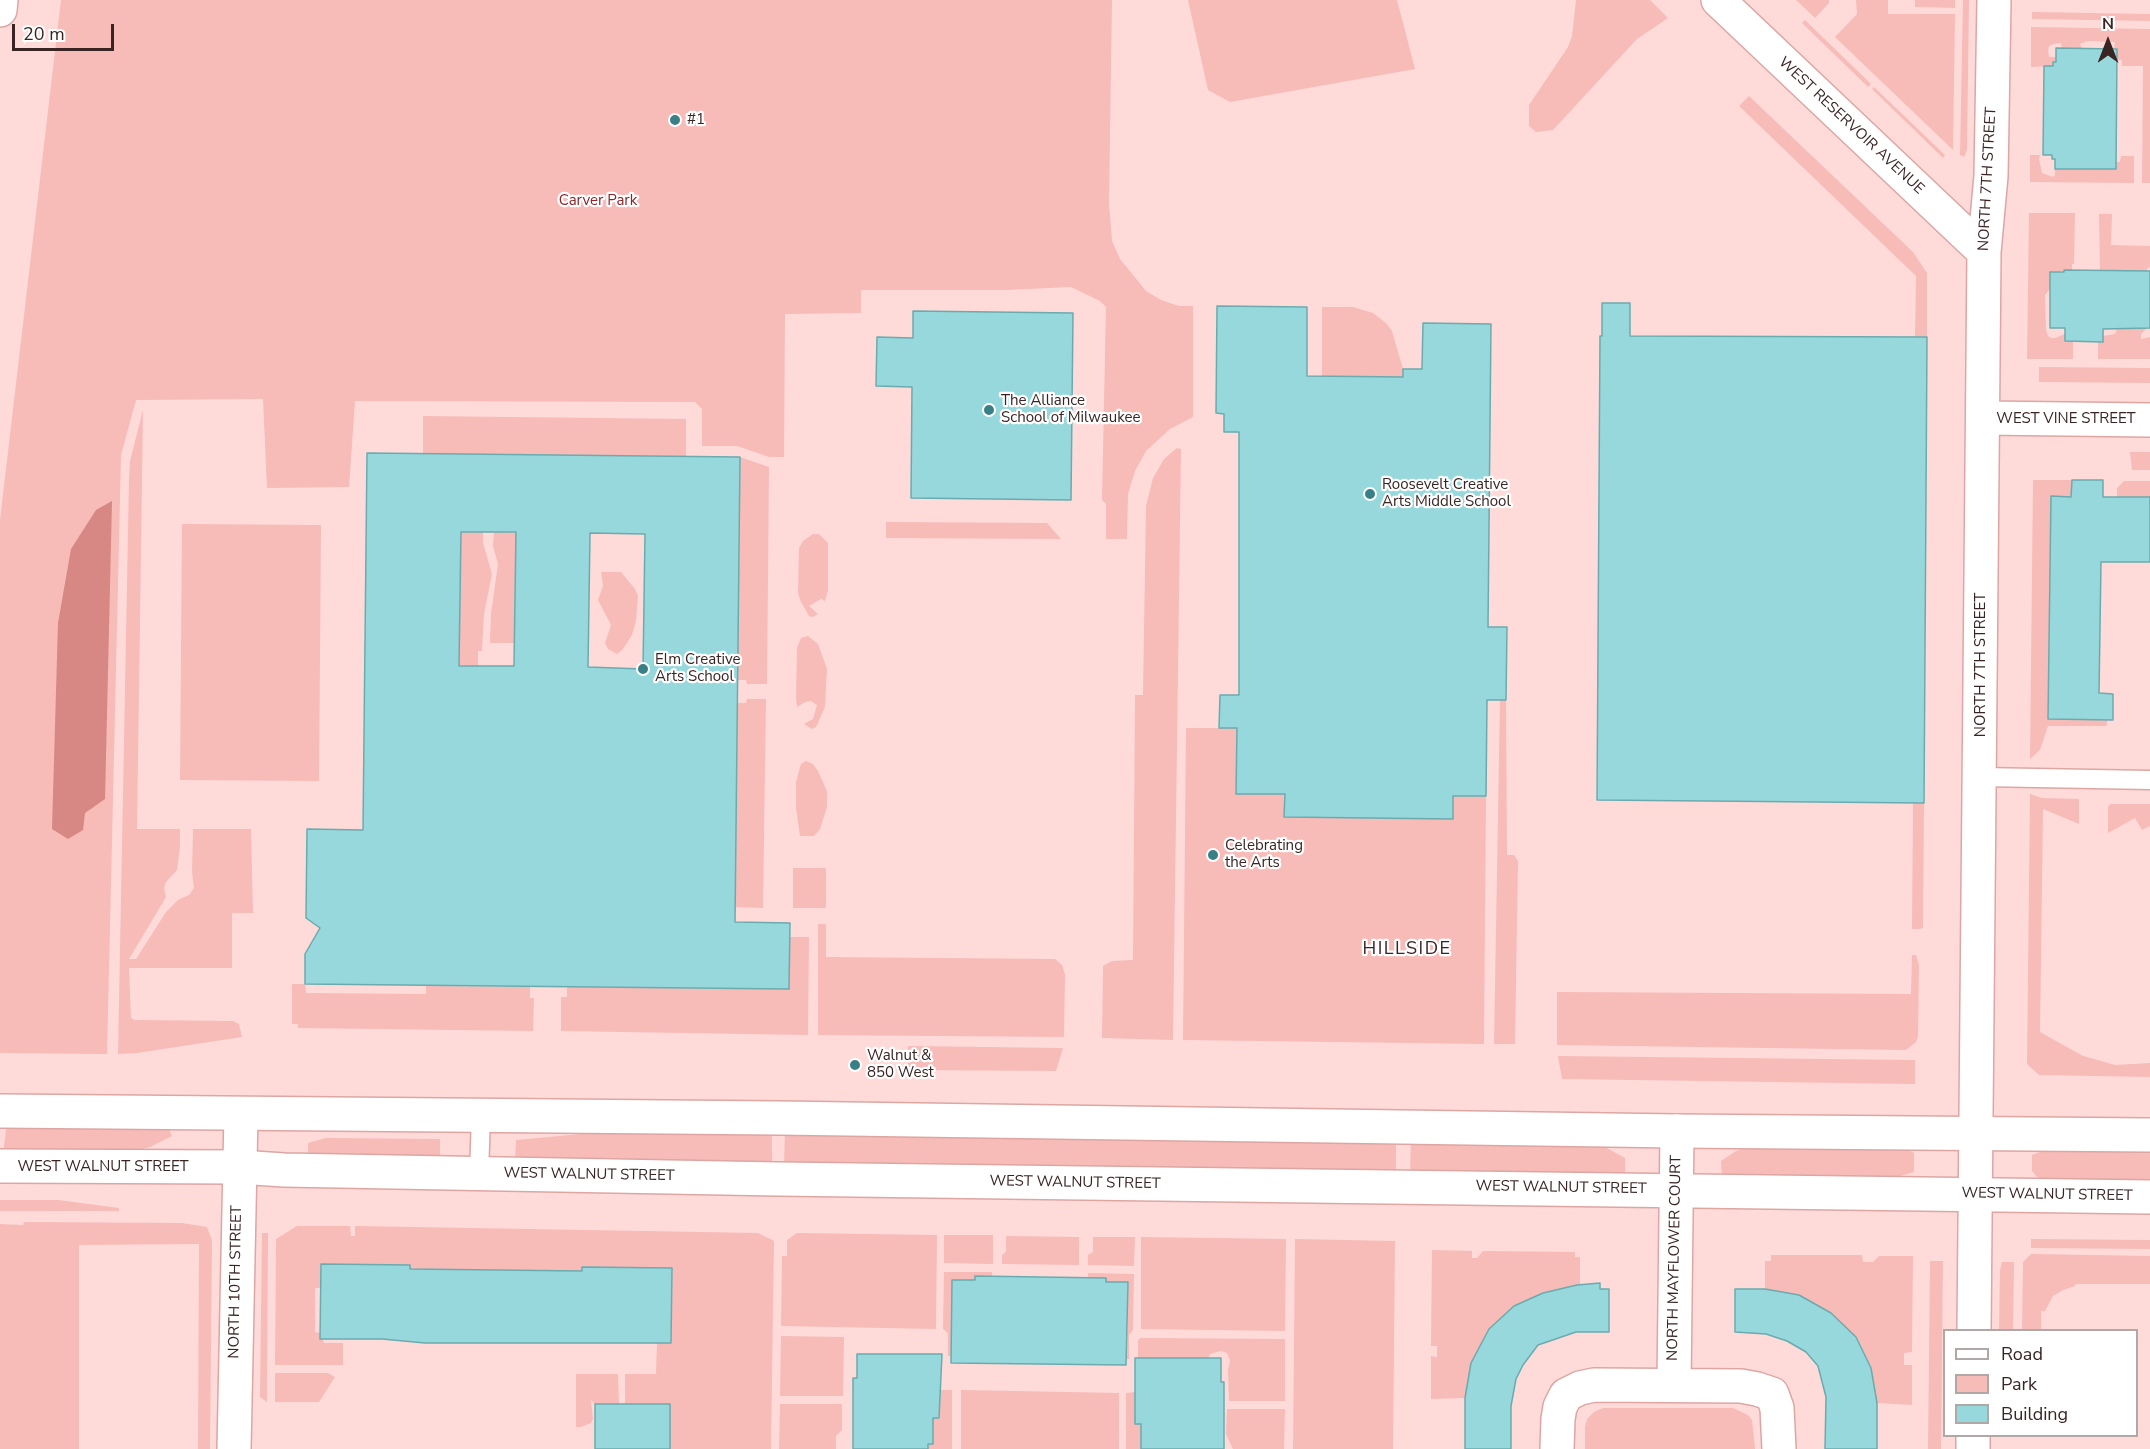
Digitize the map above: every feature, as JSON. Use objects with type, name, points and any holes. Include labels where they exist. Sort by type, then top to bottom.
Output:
[{"type":"main road","points":[[0,10],[1,0]]},
{"type":"main road","name":"WEST RESERVOIR AVENUE","points":[[1718,0],[1760,42],[1927,195],[1984,252]]},
{"type":"main road","name":"NORTH 7TH STREET","points":[[1974,1329],[1984,252],[1991,176],[1994,0]]},
{"type":"main road","name":"WEST VINE STREET","points":[[1983,418],[2150,420]]},
{"type":"main road","points":[[4,1112],[757,1118],[2150,1135]]},
{"type":"main road","name":"NORTH 10TH STREET","points":[[234,1449],[241,1114]]},
{"type":"main road","name":"NORTH MAYFLOWER COURT","points":[[1674,1385],[1677,1131]]},
{"type":"main road","name":"WEST WALNUT STREET","points":[[1,1166],[239,1167],[284,1170],[778,1179],[2150,1197]]},
{"type":"main road","points":[[1557,1449],[1557,1419],[1566,1395],[1580,1388],[1594,1385],[1741,1386],[1772,1394],[1779,1423],[1779,1449]]},
{"type":"lane","points":[[1980,777],[2150,780]]},
{"type":"lane","points":[[479,1174],[481,1116]]},
{"type":"green space","name":"Carver Park","points":[[61,0],[1112,0],[1109,203],[1112,241],[1120,259],[1146,291],[1161,300],[1179,306],[1193,306],[1193,417],[1170,429],[1146,451],[1135,471],[1128,494],[1127,539],[1106,539],[1106,504],[1102,500],[1106,307],[1100,301],[1071,287],[1006,290],[861,290],[861,313],[785,314],[784,457],[769,457],[737,446],[702,446],[702,409],[695,402],[355,401],[349,487],[267,488],[263,399],[136,400],[121,455],[107,1054],[0,1053],[0,520]]},
{"type":"green space","points":[[1188,0],[1397,0],[1415,69],[1230,102],[1208,90]]},
{"type":"green space","points":[[1576,0],[1650,0],[1668,18],[1637,39],[1553,130],[1536,132],[1529,126],[1529,105],[1568,47],[1572,36]]},
{"type":"green space","points":[[1796,0],[1829,0],[1829,3],[1815,18]]},
{"type":"green space","points":[[1856,0],[1888,0],[1888,14],[1955,14],[1953,150],[1835,37],[1857,14]]},
{"type":"green space","points":[[1915,0],[1955,0],[1955,8],[1915,7]]},
{"type":"green space","points":[[1963,0],[1969,0],[1967,150],[1964,157],[1960,155]]},
{"type":"green space","points":[[2032,12],[2150,14],[2150,21],[2032,19]]},
{"type":"green space","points":[[1805,20],[1871,84],[1868,87],[1802,23]]},
{"type":"green space","points":[[2031,27],[2150,29],[2150,183],[2142,183],[2143,66],[2122,66],[2122,60],[2117,60],[2115,42],[2088,41],[2080,44],[2082,48],[2062,48],[2061,43],[2049,46],[2049,57],[2056,57],[2053,66],[2031,67]]},
{"type":"green space","points":[[1874,87],[1945,155],[1943,158],[1872,89]]},
{"type":"green space","points":[[1749,96],[1913,252],[1927,273],[1927,338],[1915,337],[1916,276],[1739,106]]},
{"type":"green space","points":[[2030,155],[2040,155],[2042,173],[2053,177],[2055,169],[2116,169],[2116,162],[2120,162],[2121,156],[2134,156],[2134,183],[2030,182]]},
{"type":"green space","points":[[2029,213],[2075,213],[2072,270],[2050,272],[2050,289],[2045,295],[2048,336],[2055,338],[2065,334],[2065,341],[2073,341],[2073,359],[2027,359]]},
{"type":"green space","points":[[2099,214],[2112,214],[2111,245],[2150,246],[2150,267],[2147,268],[2147,328],[2141,334],[2141,339],[2150,337],[2150,359],[2098,359],[2098,342],[2103,342],[2103,336],[2115,334],[2120,328],[2100,271]]},
{"type":"green space","points":[[1322,307],[1353,307],[1373,313],[1386,323],[1392,331],[1403,369],[1403,377],[1322,376]]},
{"type":"green space","points":[[2039,367],[2150,368],[2150,383],[2039,382]]},
{"type":"green space","points":[[143,410],[137,829],[180,829],[180,847],[177,870],[166,882],[164,888],[166,897],[129,959],[136,959],[166,912],[178,900],[189,895],[194,888],[193,829],[251,829],[253,913],[232,913],[232,968],[129,968],[131,1018],[135,1020],[233,1021],[239,1024],[242,1037],[118,1054],[129,480],[130,461]]},
{"type":"green space","points":[[423,416],[686,419],[686,457],[423,454]]},
{"type":"green space","points":[[1177,448],[1181,449],[1173,1040],[1102,1038],[1103,966],[1112,961],[1133,960],[1135,695],[1143,695],[1146,506],[1153,478],[1164,459]]},
{"type":"green space","points":[[2130,452],[2150,452],[2150,470],[2132,470]]},
{"type":"green space","points":[[740,457],[769,467],[767,684],[747,684],[746,680],[737,680]]},
{"type":"green space","points":[[2033,480],[2072,480],[2071,497],[2052,496],[2048,719],[2107,720],[2107,724],[2106,726],[2048,726],[2040,750],[2030,759]]},
{"type":"green space","points":[[2124,481],[2150,481],[2150,497],[2117,497],[2117,488]]},
{"type":"green space","points":[[886,522],[1047,523],[1061,539],[886,538]]},
{"type":"green space","points":[[182,524],[321,525],[319,781],[180,780]]},
{"type":"green space","points":[[461,532],[483,532],[483,543],[492,574],[484,614],[482,651],[478,651],[478,666],[459,665]]},
{"type":"green space","points":[[494,532],[516,533],[515,643],[490,643],[491,614],[498,564],[493,546]]},
{"type":"green space","points":[[813,534],[819,534],[828,543],[828,590],[825,601],[821,599],[809,606],[818,614],[813,617],[809,616],[798,592],[799,548],[803,541]]},
{"type":"green space","points":[[601,572],[621,572],[638,596],[636,621],[632,635],[617,654],[608,649],[605,643],[611,625],[598,600],[603,586]]},
{"type":"green space","points":[[808,636],[818,644],[827,669],[825,707],[816,727],[812,729],[804,724],[813,719],[817,705],[811,701],[797,707],[796,698],[797,648],[801,638]]},
{"type":"green space","points":[[747,699],[766,699],[763,908],[735,907],[737,703],[746,703]]},
{"type":"green space","points":[[1500,700],[1506,700],[1507,855],[1514,855],[1518,861],[1515,1044],[1494,1044]]},
{"type":"green space","points":[[1186,728],[1237,728],[1236,793],[1285,794],[1285,817],[1452,819],[1453,796],[1486,796],[1484,1044],[1183,1040]]},
{"type":"green space","points":[[806,761],[813,764],[818,771],[827,791],[827,807],[820,829],[814,836],[800,836],[796,808],[796,782],[801,764]]},
{"type":"green space","points":[[2030,794],[2042,798],[2079,799],[2079,824],[2043,809],[2040,1032],[2083,1056],[2115,1065],[2150,1063],[2150,1077],[2039,1075],[2027,1064]]},
{"type":"green space","points":[[1913,803],[1924,803],[1923,928],[1919,929],[1912,929]]},
{"type":"green space","points":[[2110,804],[2150,804],[2150,826],[2142,830],[2135,818],[2108,833]]},
{"type":"green space","points":[[793,868],[826,868],[826,908],[793,908]]},
{"type":"green space","points":[[818,924],[826,924],[826,957],[1055,959],[1062,965],[1065,974],[1064,1037],[818,1035]]},
{"type":"green space","points":[[790,937],[809,937],[808,1035],[561,1031],[561,997],[567,997],[567,987],[789,989]]},
{"type":"green space","points":[[1912,955],[1916,955],[1919,965],[1918,1036],[1916,1042],[1906,1050],[1557,1045],[1557,992],[1911,994]]},
{"type":"green space","points":[[292,984],[305,984],[306,993],[426,994],[426,986],[530,987],[530,998],[534,998],[533,1031],[298,1028],[298,1024],[292,1024]]},
{"type":"green space","points":[[908,1046],[1063,1048],[1056,1071],[908,1070]]},
{"type":"green space","points":[[1558,1056],[1915,1060],[1915,1084],[1562,1079]]},
{"type":"green space","points":[[7,1122],[166,1123],[172,1136],[150,1147],[134,1151],[3,1155]]},
{"type":"green space","points":[[668,1126],[772,1127],[772,1166],[515,1162],[516,1140]]},
{"type":"green space","points":[[785,1128],[1396,1136],[1396,1174],[784,1166]]},
{"type":"green space","points":[[1411,1136],[1585,1140],[1605,1147],[1625,1158],[1625,1178],[1410,1175]]},
{"type":"green space","points":[[326,1138],[440,1139],[440,1161],[317,1157],[308,1152],[308,1143]]},
{"type":"green space","points":[[1752,1146],[1907,1149],[1914,1153],[1914,1172],[1890,1179],[1722,1178],[1721,1161],[1736,1151]]},
{"type":"green space","points":[[2055,1146],[2150,1146],[2150,1185],[2058,1183],[2037,1177],[2032,1171],[2032,1155]]},
{"type":"green space","points":[[0,1200],[58,1200],[119,1208],[119,1211],[0,1211]]},
{"type":"green space","points":[[24,1222],[182,1223],[207,1227],[212,1240],[210,1449],[198,1449],[199,1244],[79,1245],[79,1449],[0,1449],[0,1224],[23,1225]]},
{"type":"green space","points":[[297,1226],[350,1226],[351,1236],[355,1236],[355,1226],[758,1233],[774,1241],[771,1449],[670,1449],[670,1404],[625,1404],[625,1374],[656,1374],[657,1343],[671,1343],[672,1268],[582,1267],[582,1271],[410,1269],[409,1265],[321,1264],[321,1288],[315,1288],[315,1332],[320,1333],[324,1343],[343,1343],[343,1365],[275,1365],[276,1239]]},
{"type":"green space","points":[[262,1233],[268,1233],[267,1402],[260,1397]]},
{"type":"green space","points":[[797,1233],[937,1235],[936,1329],[781,1326],[782,1256],[787,1256],[787,1240]]},
{"type":"green space","points":[[944,1235],[993,1235],[993,1264],[944,1263]]},
{"type":"green space","points":[[1006,1236],[1079,1237],[1079,1265],[1002,1264],[1002,1255],[1006,1252]]},
{"type":"green space","points":[[1093,1237],[1135,1237],[1134,1266],[1088,1265],[1088,1255],[1093,1252]]},
{"type":"green space","points":[[1141,1237],[1286,1239],[1285,1331],[1141,1329]]},
{"type":"green space","points":[[1295,1239],[1395,1241],[1393,1449],[1293,1449]]},
{"type":"green space","points":[[2031,1239],[2150,1240],[2150,1249],[2031,1248]]},
{"type":"green space","points":[[1432,1250],[1472,1251],[1472,1258],[1477,1258],[1483,1251],[1575,1252],[1575,1257],[1580,1257],[1580,1285],[1543,1293],[1514,1306],[1465,1398],[1431,1399],[1431,1356],[1437,1357],[1437,1346],[1431,1346]]},
{"type":"green space","points":[[2031,1254],[2150,1256],[2150,1284],[2075,1284],[2053,1296],[2045,1311],[2041,1311],[2041,1329],[2022,1329],[2023,1262]]},
{"type":"green space","points":[[1771,1255],[1862,1255],[1863,1262],[1873,1262],[1879,1256],[1913,1256],[1912,1352],[1904,1353],[1904,1365],[1912,1365],[1912,1405],[1877,1403],[1871,1368],[1856,1337],[1831,1313],[1799,1295],[1765,1289],[1765,1261],[1771,1261]]},
{"type":"green space","points":[[1930,1261],[1943,1261],[1941,1449],[1928,1449]]},
{"type":"green space","points":[[2002,1262],[2014,1262],[2013,1329],[1999,1329]]},
{"type":"green space","points":[[944,1272],[992,1272],[992,1281],[988,1281],[988,1276],[976,1276],[975,1280],[952,1280],[951,1356],[948,1356],[948,1333],[943,1329]]},
{"type":"green space","points":[[1088,1273],[1134,1274],[1133,1330],[1129,1335],[1129,1359],[1127,1359],[1128,1283],[1088,1282]]},
{"type":"green space","points":[[781,1336],[844,1337],[843,1396],[780,1396]]},
{"type":"green space","points":[[1140,1338],[1285,1339],[1285,1401],[1229,1401],[1230,1360],[1227,1353],[1221,1351],[1210,1354],[1208,1358],[1138,1358]]},
{"type":"green space","points":[[275,1373],[328,1373],[335,1377],[319,1402],[275,1402]]},
{"type":"green space","points":[[576,1374],[618,1374],[619,1404],[595,1404],[591,1400],[593,1419],[591,1423],[581,1427],[576,1427]]},
{"type":"green space","points":[[936,1390],[952,1390],[952,1449],[928,1449],[933,1418],[939,1417]]},
{"type":"green space","points":[[961,1390],[1119,1393],[1119,1449],[961,1449]]},
{"type":"green space","points":[[1135,1392],[1146,1449],[1126,1449],[1126,1393]]},
{"type":"green space","points":[[780,1404],[842,1404],[842,1430],[836,1436],[836,1449],[779,1449]]},
{"type":"green space","points":[[1603,1408],[1733,1408],[1748,1415],[1752,1420],[1755,1449],[1585,1449],[1587,1419],[1594,1412]]},
{"type":"green space","points":[[1227,1409],[1285,1409],[1284,1449],[1233,1449],[1226,1434]]},
{"type":"shaded area","points":[[112,501],[105,799],[85,813],[83,830],[68,839],[52,829],[58,623],[71,549],[96,510]]},
{"type":"building","points":[[2056,48],[2117,49],[2116,169],[2055,169],[2055,159],[2052,159],[2052,155],[2043,155],[2044,66],[2053,66],[2053,62],[2056,62]]},
{"type":"building","points":[[2064,270],[2150,271],[2150,328],[2103,329],[2103,342],[2065,341],[2065,328],[2050,328],[2050,272],[2064,272]]},
{"type":"building","points":[[1602,303],[1630,303],[1630,336],[1927,337],[1924,803],[1597,800]]},
{"type":"building","points":[[1217,306],[1307,307],[1307,376],[1403,377],[1403,369],[1422,369],[1423,323],[1491,324],[1488,627],[1507,627],[1506,700],[1487,700],[1486,796],[1453,796],[1453,819],[1284,817],[1285,794],[1236,794],[1237,728],[1219,728],[1220,695],[1239,695],[1239,432],[1224,432],[1224,414],[1216,413]]},
{"type":"building","points":[[913,311],[1073,313],[1071,500],[911,498],[912,387],[876,386],[877,337],[913,338]]},
{"type":"building","points":[[367,453],[740,457],[735,922],[790,923],[789,989],[305,984],[305,954],[320,928],[306,918],[307,829],[363,830]],"holes":[[[461,532],[516,532],[514,666],[459,666]],[[590,533],[645,534],[643,669],[588,667]]]},
{"type":"building","points":[[2072,480],[2103,480],[2103,497],[2150,497],[2150,562],[2101,562],[2099,693],[2113,694],[2113,720],[2048,719],[2051,496],[2071,497]]},
{"type":"building","points":[[321,1264],[410,1265],[410,1269],[582,1271],[582,1267],[672,1268],[671,1343],[425,1343],[382,1339],[320,1339]]},
{"type":"building","points":[[975,1276],[1106,1278],[1106,1282],[1128,1282],[1126,1365],[951,1363],[952,1280],[975,1280]]},
{"type":"building","points":[[1600,1283],[1600,1289],[1609,1289],[1609,1332],[1576,1332],[1538,1345],[1516,1379],[1511,1406],[1511,1449],[1465,1449],[1465,1398],[1471,1363],[1489,1329],[1514,1306],[1543,1293],[1577,1285]]},
{"type":"building","points":[[1735,1289],[1765,1289],[1799,1295],[1831,1313],[1856,1337],[1871,1368],[1877,1403],[1877,1449],[1825,1449],[1826,1397],[1818,1366],[1806,1352],[1787,1341],[1766,1334],[1735,1332]]},
{"type":"building","points":[[857,1354],[942,1354],[939,1418],[933,1418],[933,1444],[928,1444],[928,1449],[853,1449],[853,1378],[857,1378]]},
{"type":"building","points":[[1135,1358],[1221,1358],[1221,1382],[1224,1382],[1224,1449],[1141,1449],[1141,1424],[1135,1424]]},
{"type":"building","points":[[595,1404],[670,1404],[670,1449],[595,1449]]},
{"type":"place","name":"#1","points":[[675,120]]},
{"type":"place","name":"The Alliance School of Milwaukee","points":[[989,410]]},
{"type":"place","name":"Roosevelt Creative Arts Middle School","points":[[1370,494]]},
{"type":"place","name":"Elm Creative Arts School","points":[[643,669]]},
{"type":"place","name":"Celebrating the Arts","points":[[1213,855]]},
{"type":"place","name":"Walnut & 850 West","points":[[855,1065]]},
{"type":"district","name":"HILLSIDE","points":[[1407,950]]}]
